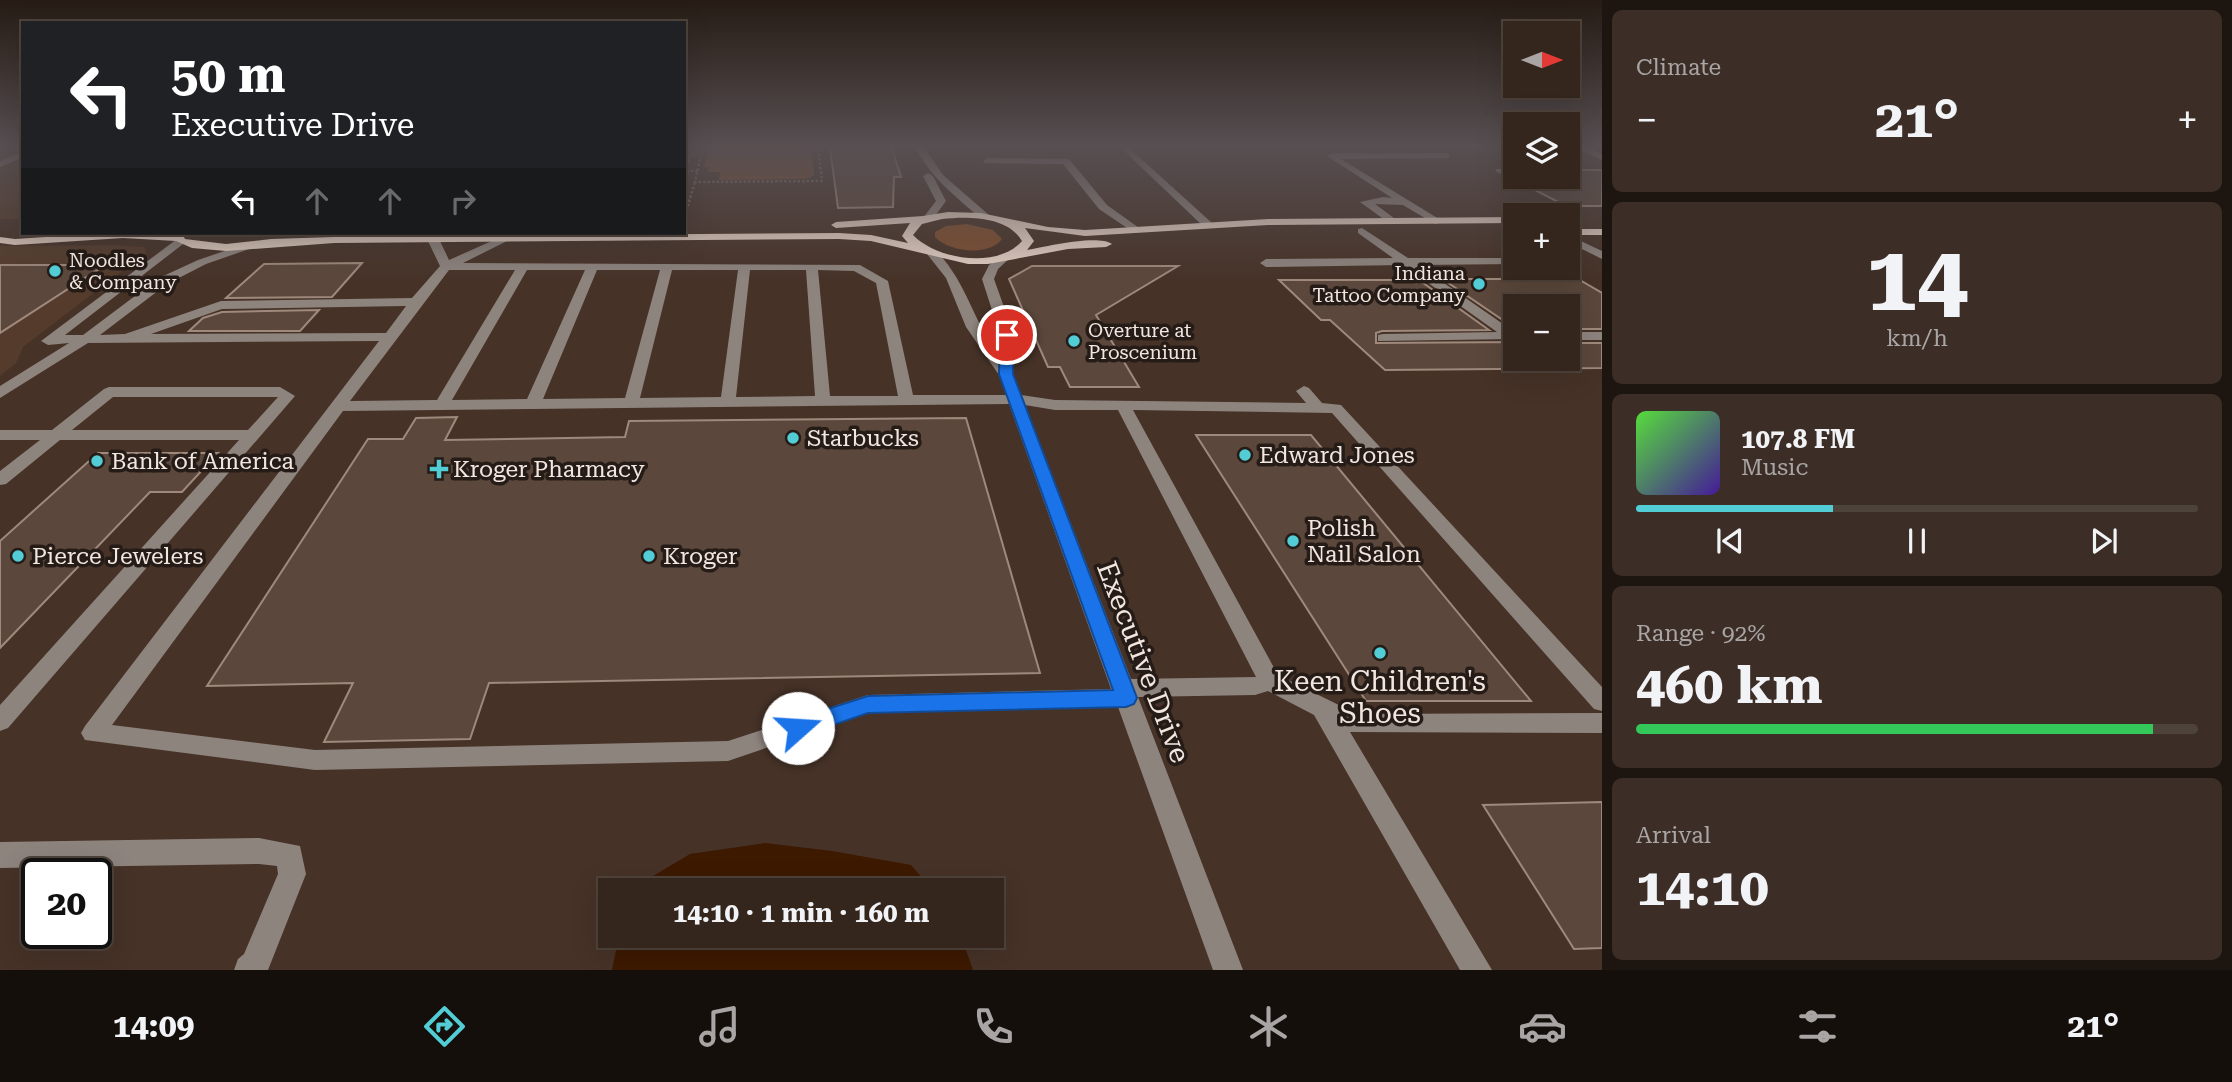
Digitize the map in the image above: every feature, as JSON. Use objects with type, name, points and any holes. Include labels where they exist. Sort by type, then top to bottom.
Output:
[{"type":"main road","points":[[686,227],[856,225],[960,215],[1073,233],[1208,225],[1503,220]]},
{"type":"main road","points":[[926,252],[907,236],[908,229],[915,223],[928,218]]},
{"type":"main road","points":[[1000,220],[1020,230],[1028,241],[1019,252],[1007,257]]},
{"type":"main road","points":[[1580,220],[1602,220]]},
{"type":"main road","points":[[0,238],[15,242],[123,235],[179,237],[208,247],[433,239],[848,237],[871,238],[960,260],[1007,257],[1068,246],[1275,233],[1503,232]]},
{"type":"main road","points":[[1580,232],[1602,232]]},
{"type":"main road","points":[[0,238],[21,233]]},
{"type":"main road","points":[[255,245],[294,235]]},
{"type":"street","points":[[928,218],[941,201],[935,191]]},
{"type":"street","points":[[952,191],[985,217]]},
{"type":"street","points":[[1091,191],[1103,207],[1136,230]]},
{"type":"street","points":[[1172,191],[1208,225]]},
{"type":"street","points":[[1387,191],[1436,221]]},
{"type":"street","points":[[1393,221],[1365,202],[1383,200],[1409,205]]},
{"type":"street","points":[[1362,231],[1503,329]]},
{"type":"street","points":[[34,369],[49,339],[179,237]]},
{"type":"street","points":[[507,238],[446,266],[337,406],[93,733],[316,760],[728,751],[868,704],[1255,686],[1270,681]]},
{"type":"street","points":[[433,239],[446,266]]},
{"type":"street","points":[[1580,244],[1602,256]]},
{"type":"street","points":[[0,393],[34,369],[87,338],[163,281],[193,266],[255,245]]},
{"type":"street","name":"Executive Drive","points":[[926,252],[949,270],[957,283],[970,320],[1006,374],[1228,970]]},
{"type":"street","name":"Executive Drive","points":[[1006,374],[1007,335],[988,279],[993,267],[1007,257]]},
{"type":"street","points":[[1266,263],[1503,261]]},
{"type":"street","points":[[442,405],[524,265]]},
{"type":"street","points":[[446,266],[856,267],[882,281],[906,400]]},
{"type":"street","points":[[533,404],[593,266]]},
{"type":"street","points":[[631,403],[667,266]]},
{"type":"street","points":[[728,402],[744,267]]},
{"type":"street","points":[[812,267],[824,401]]},
{"type":"street","points":[[130,337],[221,305],[416,302]]},
{"type":"street","points":[[1383,338],[1503,336]]},
{"type":"street","points":[[1580,336],[1602,336]]},
{"type":"street","points":[[49,339],[391,337]]},
{"type":"street","points":[[1199,390],[1211,408]]},
{"type":"street","points":[[1304,391],[1318,408]]},
{"type":"street","points":[[0,480],[109,392],[285,393],[287,396],[0,721]]},
{"type":"street","points":[[337,406],[1016,400],[1055,405],[1336,408],[1602,702]]},
{"type":"street","points":[[1123,406],[1270,681],[1354,724],[1602,723]]},
{"type":"street","points":[[0,435],[253,435]]},
{"type":"street","points":[[1322,708],[1477,970]]},
{"type":"street","points":[[0,855],[259,851],[290,855],[292,874],[255,965],[249,970]]},
{"type":"path","points":[[686,211],[692,191]]},
{"type":"shaded area","points":[[0,191],[21,191],[21,219],[0,219]]},
{"type":"shaded area","points":[[967,224],[993,230],[1002,239],[988,248],[968,250],[949,246],[935,237],[935,232],[946,226]]},
{"type":"shaded area","points":[[0,246],[145,247],[146,253],[23,347],[16,363],[0,376]]},
{"type":"shaded area","points":[[765,843],[911,865],[922,878],[650,878],[690,854]]},
{"type":"shaded area","points":[[617,948],[965,948],[973,970],[612,970]]},
{"type":"building","points":[[836,191],[894,191],[893,207],[838,208]]},
{"type":"building","points":[[1537,191],[1602,191],[1602,206],[1560,203]]},
{"type":"building","points":[[362,263],[332,297],[226,298],[264,264]]},
{"type":"building","points":[[0,265],[105,265],[0,333]]},
{"type":"building","name":"Overture at Proscenium","points":[[1032,266],[1178,266],[1096,315],[1139,387],[1070,387],[1060,367],[1048,367],[1009,279]]},
{"type":"building","points":[[1446,279],[1580,280],[1602,293],[1602,329],[1580,329],[1580,294],[1503,294],[1503,320],[1444,280],[1448,280]]},
{"type":"building","points":[[1279,280],[1419,280],[1489,330],[1382,331],[1376,333],[1376,343],[1503,342],[1503,369],[1385,370],[1330,320],[1321,320]]},
{"type":"building","points":[[319,310],[300,331],[189,331],[203,318],[222,312]]},
{"type":"building","points":[[1580,343],[1602,343],[1602,368],[1580,368]]},
{"type":"building","name":"Kroger","points":[[457,417],[445,440],[625,437],[629,421],[966,418],[1040,673],[489,683],[470,739],[324,742],[353,683],[207,686],[368,439],[403,439],[416,418]]},
{"type":"building","points":[[1196,435],[1311,435],[1531,701],[1366,701]]},
{"type":"building","points":[[98,453],[218,453],[182,492],[150,492],[0,648],[0,541]]},
{"type":"building","points":[[1602,802],[1602,948],[1574,949],[1483,805]]},
{"type":"place","name":"Noodles & Company","points":[[55,271]]},
{"type":"place","name":"Indiana Tattoo Company","points":[[1479,284]]},
{"type":"place","name":"Overture at Proscenium","points":[[1074,341]]},
{"type":"place","name":"Starbucks","points":[[793,438]]},
{"type":"place","name":"Edward Jones","points":[[1245,455]]},
{"type":"place","name":"Bank of America","points":[[97,461]]},
{"type":"place","name":"Kroger Pharmacy","points":[[439,469]]},
{"type":"place","name":"Polish Nail Salon","points":[[1293,541]]},
{"type":"place","name":"Pierce Jewelers","points":[[18,556]]},
{"type":"place","name":"Kroger","points":[[649,556]]},
{"type":"place","name":"Keen Children's Shoes","points":[[1380,653]]},
{"type":"route","points":[[798,728],[868,704],[1126,698],[1006,374],[1007,335]]}]
